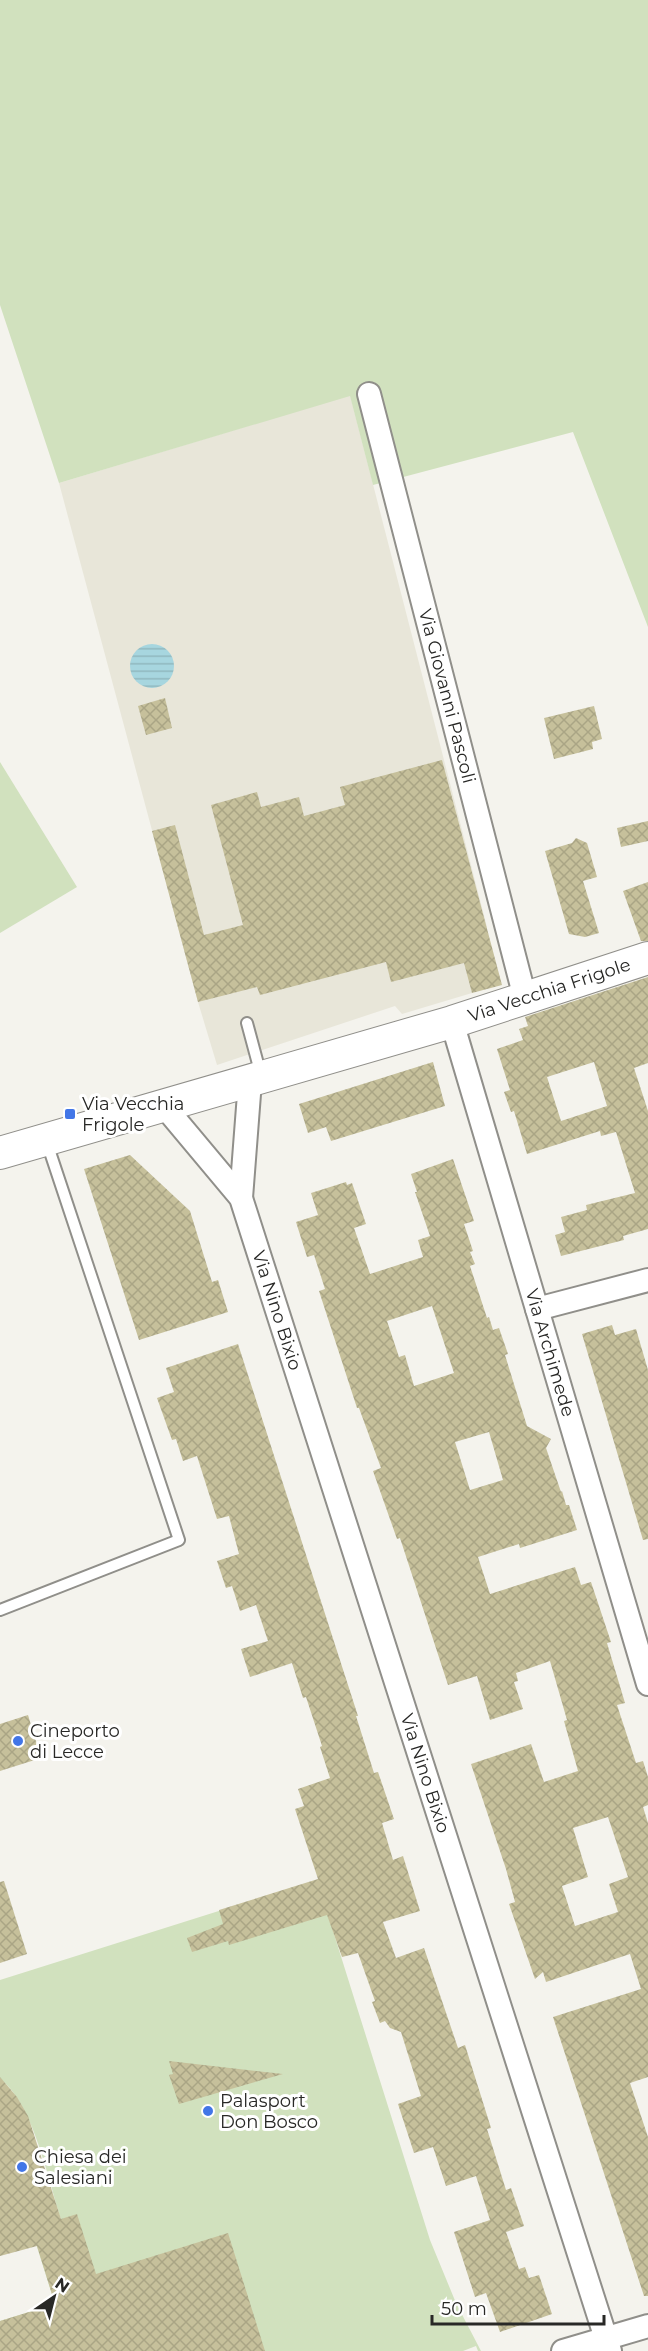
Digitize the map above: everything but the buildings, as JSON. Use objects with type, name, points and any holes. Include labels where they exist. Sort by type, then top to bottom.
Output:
[{"type":"street","name":"Via Giovanni Pascoli","points":[[369,394],[525,998]]},
{"type":"street","name":"Via Vecchia Frigole","points":[[0,1153],[452,1022],[648,958]]},
{"type":"street","name":"Via Archimede","points":[[452,1022],[648,1684]]},
{"type":"street","name":"Via Nino Bixio","points":[[241,1198],[256,1080]]},
{"type":"street","name":"Via Nino Bixio","points":[[164,1106],[241,1198],[608,2345]]},
{"type":"street","points":[[537,1309],[648,1280]]},
{"type":"street","points":[[562,2351],[608,2345],[648,2326]]},
{"type":"lane","points":[[247,1023],[256,1080]]},
{"type":"lane","points":[[0,1610],[179,1540],[46,1140]]},
{"type":"shaded area","points":[[350,395],[487,927],[472,993],[402,1014],[395,1006],[217,1065],[198,1002],[59,483]]},
{"type":"green space","points":[[0,0],[648,0],[648,627],[573,432],[373,485],[350,396],[59,483],[0,305]]},
{"type":"green space","points":[[0,762],[77,887],[0,933]]},
{"type":"green space","name":"Palasport Don Bosco","points":[[317,1880],[430,2240],[456,2303],[481,2351],[478,2351],[476,2346],[463,2351],[0,2351],[0,2321],[55,2304],[31,2228],[61,2219],[45,2163],[30,2123],[12,2090],[0,2079],[0,1980]]},
{"type":"water","points":[[152,644],[167,651],[174,666],[167,681],[152,688],[137,681],[130,666],[137,651]]},
{"type":"place","name":"Via Vecchia Frigole","points":[[70,1114]]},
{"type":"place","name":"Cineporto di Lecce","points":[[18,1741]]},
{"type":"place","name":"Palasport Don Bosco","points":[[208,2111]]},
{"type":"place","name":"Chiesa dei Salesiani","points":[[22,2167]]}]
